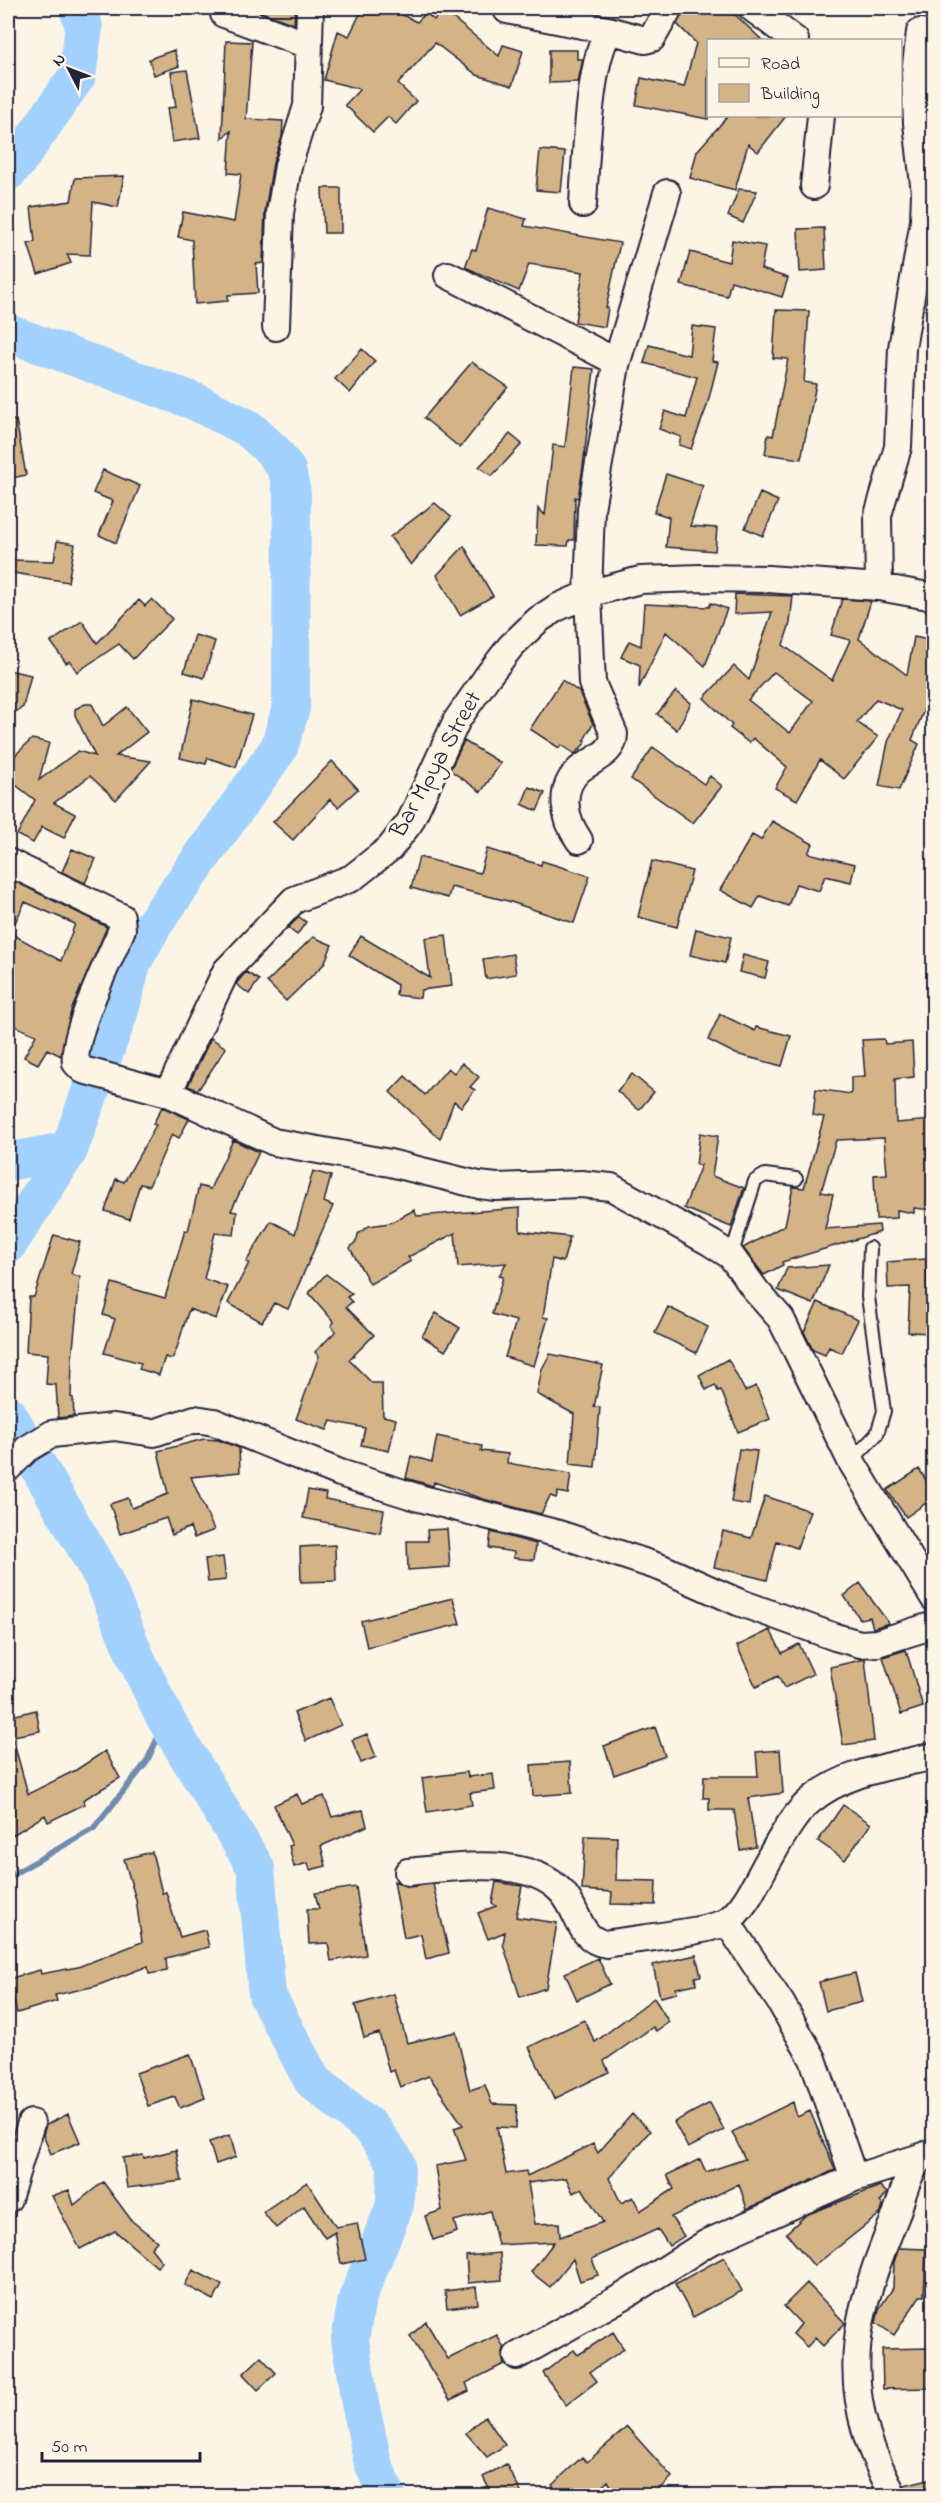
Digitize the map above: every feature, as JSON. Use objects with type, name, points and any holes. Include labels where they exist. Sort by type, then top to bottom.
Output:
[{"type":"street","points":[[276,327],[280,213],[288,166],[307,106],[310,8]]},
{"type":"street","points":[[507,10],[645,40],[652,38],[669,8]]},
{"type":"street","points":[[752,8],[794,39]]},
{"type":"street","points":[[224,14],[308,45]]},
{"type":"street","points":[[583,204],[594,69],[606,36],[612,31]]},
{"type":"street","points":[[879,587],[878,515],[897,447],[904,337],[924,221],[925,194],[916,123],[915,73],[920,32]]},
{"type":"street","points":[[814,186],[821,117]]},
{"type":"street","points":[[579,840],[570,827],[565,812],[572,778],[579,770],[610,748],[614,742],[614,734],[592,683],[588,594],[591,509],[616,365],[667,193]]},
{"type":"street","points":[[447,275],[611,359],[616,365]]},
{"type":"street","name":"Bar Mpya Street","points":[[168,1093],[226,971],[294,900],[352,878],[390,848],[410,822],[457,720],[499,662],[538,620],[556,608],[588,594],[640,580],[700,578],[768,579],[879,587],[933,597]]},
{"type":"street","points":[[8,862],[121,917],[122,929],[87,1015],[77,1050],[76,1064],[83,1070],[168,1093],[274,1142],[390,1164],[479,1185],[496,1187],[581,1184],[611,1187],[658,1211],[731,1256],[757,1292],[781,1319],[851,1461],[933,1598]]},
{"type":"street","points":[[8,1468],[38,1440],[52,1434],[114,1427],[154,1433],[195,1419],[204,1420],[340,1473],[418,1498],[559,1534],[662,1568],[738,1602],[835,1637],[860,1644],[877,1643],[933,1625]]},
{"type":"street","points":[[408,1872],[447,1867],[521,1868],[543,1877],[561,1891],[573,1909],[582,1930],[594,1943],[606,1944],[706,1928],[726,1922],[742,1905],[772,1855],[809,1802],[835,1784],[873,1770],[933,1756]]},
{"type":"street","points":[[726,1922],[764,1975],[813,2059],[854,2178]]},
{"type":"street","points":[[8,2199],[31,2123]]},
{"type":"street","points":[[518,2356],[627,2294],[707,2243],[854,2178],[929,2154]]},
{"type":"street","points":[[893,2496],[866,2434],[858,2398],[856,2353],[859,2317],[869,2282],[914,2168],[929,2154]]},
{"type":"lane","points":[[731,1256],[755,1181],[765,1175],[796,1179]]},
{"type":"lane","points":[[851,1461],[877,1434],[884,1411],[868,1297],[870,1248]]},
{"type":"building","points":[[250,8],[295,9],[294,24]]},
{"type":"building","points":[[375,8],[388,8],[417,22],[426,13],[434,20],[442,9],[499,56],[503,45],[523,51],[512,86],[477,75],[435,43],[398,84],[416,101],[396,124],[388,117],[373,132],[345,105],[360,89],[324,80],[338,31],[349,36],[362,10],[372,15]]},
{"type":"building","points":[[686,8],[728,8],[761,39],[707,39],[708,119],[636,105],[641,78],[684,87],[696,43],[677,24]]},
{"type":"building","points":[[226,41],[252,42],[246,119],[283,121],[282,137],[273,163],[265,211],[263,263],[256,264],[258,293],[228,295],[228,301],[195,304],[192,240],[178,237],[183,212],[234,222],[241,174],[228,173],[231,131],[222,138]]},
{"type":"building","points":[[174,50],[179,66],[154,75],[149,59]]},
{"type":"building","points":[[549,50],[577,50],[577,59],[583,59],[578,82],[549,83]]},
{"type":"building","points":[[187,70],[200,138],[172,142],[167,108],[176,107],[171,72]]},
{"type":"building","points":[[727,117],[785,117],[758,152],[748,144],[735,190],[690,178],[697,151]]},
{"type":"building","points":[[540,150],[565,152],[561,192],[536,190]]},
{"type":"building","points":[[124,176],[118,207],[93,202],[90,255],[67,254],[71,263],[38,274],[28,244],[35,242],[31,207],[71,201],[75,178]]},
{"type":"building","points":[[322,188],[341,188],[341,233],[324,233]]},
{"type":"building","points":[[739,189],[757,191],[743,223],[728,216]]},
{"type":"building","points":[[488,208],[526,219],[524,226],[620,243],[606,308],[608,308],[605,327],[575,322],[583,272],[529,264],[519,291],[465,267],[472,249],[476,250]]},
{"type":"building","points":[[824,228],[826,270],[800,272],[798,229]]},
{"type":"building","points":[[732,240],[765,246],[761,269],[788,278],[782,297],[731,281],[727,296],[681,285],[690,252],[729,262]]},
{"type":"building","points":[[776,310],[809,311],[804,382],[816,384],[801,459],[765,454],[768,435],[773,436],[788,359],[773,358]]},
{"type":"building","points":[[692,326],[716,329],[712,361],[718,362],[707,406],[691,449],[679,445],[681,437],[659,429],[665,411],[686,418],[697,377],[644,363],[649,345],[689,355]]},
{"type":"building","points":[[362,349],[375,361],[350,393],[335,379]]},
{"type":"building","points":[[472,362],[508,387],[460,448],[424,418]]},
{"type":"building","points":[[574,367],[594,369],[583,467],[578,498],[575,497],[574,540],[569,540],[568,546],[536,545],[538,508],[545,515],[553,445],[565,447]]},
{"type":"building","points":[[16,420],[26,475],[8,479],[8,421]]},
{"type":"building","points":[[510,434],[522,444],[492,476],[479,467]]},
{"type":"building","points":[[103,470],[140,486],[116,543],[99,535],[113,501],[93,493]]},
{"type":"building","points":[[666,474],[703,486],[690,526],[717,528],[715,551],[666,547],[669,517],[654,512]]},
{"type":"building","points":[[760,493],[778,501],[763,536],[745,528]]},
{"type":"building","points":[[435,503],[451,517],[411,565],[390,537]]},
{"type":"building","points":[[57,541],[75,544],[68,582],[8,572],[8,560],[54,561]]},
{"type":"building","points":[[464,546],[493,596],[460,615],[437,575]]},
{"type":"building","points":[[735,594],[793,596],[790,623],[783,645],[832,680],[850,640],[831,635],[842,599],[871,601],[859,639],[907,675],[914,637],[933,641],[933,687],[912,740],[919,744],[899,790],[879,786],[888,742],[902,710],[876,699],[857,722],[878,737],[844,779],[820,760],[797,800],[775,788],[787,767],[753,738],[749,743],[730,728],[732,725],[704,698],[734,666],[749,680],[772,612],[734,614]],"holes":[[[774,672],[813,701],[790,733],[748,700]]]},
{"type":"building","points":[[152,599],[172,619],[133,659],[119,644],[77,672],[70,661],[66,663],[51,642],[82,621],[97,643],[139,600],[145,606]]},
{"type":"building","points":[[711,603],[727,609],[705,666],[666,632],[639,688],[640,665],[621,657],[629,641],[641,646],[644,604],[709,607]]},
{"type":"building","points":[[195,635],[215,641],[204,678],[184,672]]},
{"type":"building","points":[[8,670],[31,675],[23,707],[8,717]]},
{"type":"building","points":[[562,680],[579,692],[593,724],[584,740],[586,742],[575,754],[561,745],[559,748],[530,729]]},
{"type":"building","points":[[676,691],[691,703],[677,730],[657,714]]},
{"type":"building","points":[[193,699],[252,715],[236,767],[208,758],[206,764],[180,758]]},
{"type":"building","points":[[85,704],[92,704],[103,726],[127,707],[147,732],[116,756],[151,761],[116,800],[90,776],[54,803],[75,814],[64,838],[42,827],[33,843],[17,835],[35,800],[8,779],[8,762],[32,739],[49,743],[39,780],[78,751],[95,756],[75,715],[75,709]]},
{"type":"building","points":[[464,741],[501,763],[481,792],[450,770]]},
{"type":"building","points":[[653,747],[704,784],[710,776],[722,786],[693,823],[631,779]]},
{"type":"building","points":[[332,761],[358,789],[338,807],[330,799],[293,840],[273,822]]},
{"type":"building","points":[[529,787],[545,793],[537,811],[522,804]]},
{"type":"building","points":[[772,821],[813,844],[808,853],[855,864],[851,882],[825,876],[819,891],[796,884],[788,906],[760,896],[753,908],[720,890],[752,835],[761,840]]},
{"type":"building","points":[[72,849],[96,859],[85,883],[62,872]]},
{"type":"building","points":[[487,849],[541,865],[542,861],[590,876],[574,923],[508,901],[451,887],[448,898],[411,888],[419,857],[480,873]]},
{"type":"building","points":[[652,861],[692,871],[677,927],[638,917]]},
{"type":"building","points":[[8,878],[107,927],[71,1011],[61,1056],[47,1049],[38,1064],[24,1057],[36,1035],[8,1023]],"holes":[[[25,902],[75,924],[61,961],[10,933]]]},
{"type":"building","points":[[299,917],[306,922],[297,935],[288,928]]},
{"type":"building","points":[[696,929],[731,937],[725,963],[690,955]]},
{"type":"building","points":[[446,935],[452,986],[421,990],[420,998],[396,995],[397,985],[349,955],[361,936],[430,978],[425,938]]},
{"type":"building","points":[[313,937],[332,945],[324,964],[286,1001],[267,982]]},
{"type":"building","points":[[513,954],[516,974],[486,979],[483,959]]},
{"type":"building","points":[[743,955],[769,962],[765,978],[739,972]]},
{"type":"building","points":[[246,972],[259,980],[249,994],[236,984]]},
{"type":"building","points":[[720,1014],[755,1031],[756,1027],[791,1036],[782,1066],[736,1054],[708,1040]]},
{"type":"building","points":[[211,1038],[226,1048],[198,1090],[188,1086]]},
{"type":"building","points":[[884,1039],[885,1044],[912,1042],[914,1077],[895,1079],[896,1123],[933,1120],[933,1210],[914,1208],[914,1213],[897,1210],[897,1218],[876,1219],[874,1175],[887,1174],[884,1138],[836,1140],[821,1192],[833,1194],[825,1229],[879,1225],[880,1232],[782,1262],[783,1265],[764,1275],[743,1248],[785,1225],[793,1187],[804,1188],[824,1117],[813,1115],[816,1089],[851,1094],[851,1077],[865,1076],[862,1040]]},
{"type":"building","points":[[462,1063],[479,1077],[470,1087],[475,1090],[461,1107],[454,1101],[440,1139],[390,1092],[405,1076],[425,1095],[448,1068],[454,1073]]},
{"type":"building","points":[[632,1074],[654,1092],[639,1110],[617,1091]]},
{"type":"building","points":[[162,1107],[189,1119],[179,1138],[172,1134],[149,1186],[140,1184],[129,1219],[105,1211],[116,1179],[124,1182],[156,1125],[153,1124]]},
{"type":"building","points":[[700,1133],[718,1136],[712,1176],[744,1188],[731,1227],[684,1208],[701,1165],[696,1165]]},
{"type":"building","points":[[233,1140],[259,1152],[231,1211],[237,1212],[234,1235],[215,1233],[204,1279],[228,1287],[216,1319],[189,1309],[176,1351],[172,1359],[165,1357],[159,1375],[139,1369],[141,1363],[104,1353],[115,1319],[103,1315],[112,1283],[165,1298],[185,1230],[188,1231],[199,1186],[210,1189]]},
{"type":"building","points":[[313,1171],[331,1176],[324,1202],[333,1206],[288,1309],[274,1303],[262,1322],[228,1303],[249,1263],[246,1262],[271,1221],[295,1234]]},
{"type":"building","points":[[520,1208],[520,1231],[570,1237],[563,1262],[552,1259],[543,1317],[548,1318],[534,1366],[505,1357],[516,1321],[492,1314],[503,1277],[499,1276],[506,1263],[458,1267],[455,1233],[408,1257],[411,1261],[370,1284],[350,1248],[357,1240],[358,1234],[369,1226],[390,1223],[414,1210],[417,1216]]},
{"type":"building","points":[[54,1235],[80,1242],[71,1274],[80,1277],[72,1359],[71,1397],[73,1398],[74,1416],[58,1418],[56,1385],[46,1384],[48,1354],[26,1352],[29,1297],[34,1297]]},
{"type":"building","points":[[926,1259],[928,1299],[933,1300],[933,1333],[908,1332],[910,1287],[888,1288],[887,1262]]},
{"type":"building","points":[[829,1265],[813,1304],[778,1290],[787,1268]]},
{"type":"building","points":[[326,1274],[352,1294],[347,1297],[352,1302],[346,1307],[374,1335],[349,1360],[372,1383],[382,1383],[383,1416],[396,1419],[389,1451],[361,1445],[365,1428],[331,1421],[327,1430],[296,1419],[319,1356],[315,1352],[336,1331],[331,1326],[334,1322],[309,1293]]},
{"type":"building","points":[[818,1302],[858,1320],[842,1353],[829,1347],[825,1355],[813,1350],[804,1332]]},
{"type":"building","points":[[668,1307],[708,1327],[696,1353],[655,1333]]},
{"type":"building","points":[[436,1313],[460,1328],[445,1351],[422,1336]]},
{"type":"building","points":[[550,1354],[603,1365],[594,1407],[600,1407],[595,1467],[570,1464],[574,1414],[537,1394],[542,1369]]},
{"type":"building","points":[[728,1359],[745,1391],[756,1386],[770,1419],[738,1432],[721,1390],[718,1391],[715,1385],[706,1390],[699,1375]]},
{"type":"building","points":[[437,1436],[482,1446],[481,1451],[508,1454],[507,1463],[571,1474],[568,1494],[558,1492],[556,1498],[550,1496],[541,1514],[483,1499],[434,1482],[433,1486],[406,1478],[411,1456],[432,1462]]},
{"type":"building","points":[[204,1439],[218,1440],[239,1448],[240,1472],[191,1477],[214,1530],[194,1538],[190,1527],[172,1535],[166,1518],[120,1534],[110,1504],[128,1498],[132,1508],[168,1494],[158,1451]]},
{"type":"building","points":[[739,1449],[757,1451],[749,1505],[731,1502]]},
{"type":"building","points":[[919,1469],[933,1491],[933,1498],[906,1517],[887,1490]]},
{"type":"building","points":[[308,1490],[326,1493],[325,1499],[384,1510],[380,1533],[303,1518]]},
{"type":"building","points":[[765,1496],[810,1511],[797,1548],[777,1541],[767,1580],[714,1567],[723,1531],[751,1538]]},
{"type":"building","points":[[447,1529],[450,1567],[408,1570],[407,1541],[428,1541],[427,1530]]},
{"type":"building","points":[[491,1532],[536,1544],[534,1560],[513,1558],[514,1552],[489,1548]]},
{"type":"building","points":[[335,1545],[336,1581],[301,1582],[300,1547]]},
{"type":"building","points":[[223,1557],[226,1580],[208,1582],[205,1559]]},
{"type":"building","points":[[860,1583],[889,1623],[873,1628],[870,1617],[860,1619],[844,1596]]},
{"type":"building","points":[[453,1598],[460,1624],[367,1647],[361,1621]]},
{"type":"building","points":[[770,1630],[782,1653],[799,1644],[813,1674],[784,1688],[778,1676],[756,1687],[737,1646]]},
{"type":"building","points":[[906,1650],[923,1707],[901,1714],[883,1657]]},
{"type":"building","points":[[865,1659],[874,1741],[843,1745],[830,1667]]},
{"type":"building","points":[[329,1698],[341,1725],[306,1741],[294,1713]]},
{"type":"building","points":[[36,1710],[40,1731],[8,1737],[8,1717]]},
{"type":"building","points":[[655,1727],[665,1756],[614,1775],[604,1746]]},
{"type":"building","points":[[367,1734],[376,1757],[361,1763],[352,1740]]},
{"type":"building","points":[[8,1739],[13,1739],[28,1794],[76,1770],[105,1751],[120,1778],[83,1800],[85,1804],[48,1822],[45,1815],[8,1838]]},
{"type":"building","points":[[780,1750],[783,1793],[748,1798],[756,1847],[740,1850],[734,1810],[709,1810],[709,1798],[703,1798],[704,1776],[758,1776],[756,1752]]},
{"type":"building","points":[[570,1762],[572,1793],[533,1796],[531,1765]]},
{"type":"building","points":[[467,1772],[468,1777],[493,1774],[495,1790],[470,1793],[472,1805],[427,1812],[422,1778]]},
{"type":"building","points":[[297,1794],[302,1804],[324,1796],[332,1817],[363,1810],[367,1826],[321,1846],[326,1866],[310,1870],[308,1863],[294,1867],[289,1846],[292,1845],[274,1805]]},
{"type":"building","points":[[843,1805],[871,1824],[845,1860],[818,1841]]},
{"type":"building","points":[[585,1836],[617,1837],[616,1880],[656,1881],[655,1905],[611,1904],[612,1892],[582,1890]]},
{"type":"building","points":[[152,1852],[162,1893],[166,1892],[180,1937],[205,1930],[209,1947],[166,1958],[167,1971],[149,1974],[148,1966],[96,1986],[55,1995],[57,2001],[17,2013],[8,1979],[40,1970],[41,1974],[78,1967],[142,1942],[136,1900],[124,1859]]},
{"type":"building","points":[[394,1881],[409,1887],[433,1884],[449,1953],[426,1959],[421,1934],[404,1938]]},
{"type":"building","points":[[496,1882],[522,1886],[516,1917],[557,1923],[546,1988],[520,1997],[503,1944],[505,1932],[488,1939],[478,1913],[496,1906],[492,1903]]},
{"type":"building","points":[[356,1887],[366,1955],[331,1961],[328,1943],[309,1944],[307,1909],[319,1909],[315,1893]]},
{"type":"building","points":[[696,1955],[701,1976],[695,1977],[696,1984],[676,1988],[677,1993],[660,1997],[653,1965]]},
{"type":"building","points":[[598,1958],[610,1984],[577,2000],[565,1973]]},
{"type":"building","points":[[855,1973],[862,2002],[826,2011],[819,1982]]},
{"type":"building","points":[[394,1994],[407,2043],[456,2032],[470,2090],[485,2085],[492,2104],[517,2105],[516,2128],[497,2127],[506,2174],[526,2171],[527,2176],[593,2144],[598,2153],[632,2114],[650,2131],[609,2178],[621,2203],[633,2197],[640,2211],[674,2189],[667,2175],[700,2159],[706,2172],[745,2159],[732,2132],[793,2102],[797,2117],[810,2111],[835,2170],[747,2209],[739,2184],[671,2217],[684,2236],[669,2246],[658,2229],[592,2259],[598,2275],[580,2281],[573,2259],[550,2287],[531,2272],[554,2242],[498,2245],[490,2211],[454,2221],[457,2232],[433,2240],[425,2216],[442,2210],[435,2166],[466,2160],[454,2128],[463,2125],[429,2076],[400,2087],[394,2070],[389,2072],[379,2033],[364,2038],[355,2005]],"holes":[[[566,2178],[573,2193],[582,2188],[603,2222],[560,2237],[559,2223],[535,2224],[528,2183]]]},
{"type":"building","points":[[654,1998],[669,2022],[656,2031],[653,2027],[604,2061],[609,2072],[554,2099],[529,2047],[584,2020],[595,2042]]},
{"type":"building","points":[[190,2054],[205,2098],[180,2108],[175,2097],[148,2106],[136,2073]]},
{"type":"building","points":[[710,2103],[724,2130],[688,2148],[674,2122]]},
{"type":"building","points":[[68,2114],[80,2142],[51,2154],[43,2135],[46,2125]]},
{"type":"building","points":[[230,2135],[236,2157],[216,2164],[209,2142]]},
{"type":"building","points":[[176,2150],[182,2181],[127,2188],[123,2158],[143,2155],[144,2158]]},
{"type":"building","points":[[103,2182],[132,2221],[157,2241],[151,2248],[162,2262],[157,2267],[115,2231],[80,2249],[52,2196],[69,2190],[74,2205]]},
{"type":"building","points":[[307,2182],[336,2227],[357,2223],[365,2259],[341,2264],[335,2232],[325,2238],[304,2206],[276,2228],[263,2212]]},
{"type":"building","points":[[880,2186],[887,2193],[880,2202],[883,2205],[881,2213],[814,2266],[786,2233],[806,2215]]},
{"type":"building","points":[[899,2248],[926,2249],[924,2296],[920,2296],[894,2335],[876,2323],[879,2309],[893,2288],[894,2262]]},
{"type":"building","points":[[500,2253],[502,2280],[468,2283],[466,2256]]},
{"type":"building","points":[[724,2257],[742,2291],[693,2317],[675,2284]]},
{"type":"building","points":[[193,2270],[222,2285],[214,2300],[185,2285]]},
{"type":"building","points":[[807,2283],[845,2323],[823,2346],[815,2338],[807,2347],[793,2334],[801,2324],[784,2306]]},
{"type":"building","points":[[476,2287],[478,2304],[447,2308],[445,2291]]},
{"type":"building","points":[[426,2322],[448,2359],[497,2335],[504,2348],[502,2356],[504,2364],[466,2383],[469,2391],[450,2400],[410,2336]]},
{"type":"building","points":[[613,2332],[624,2349],[590,2372],[597,2381],[566,2405],[543,2373],[574,2350],[578,2355]]},
{"type":"building","points":[[931,2348],[931,2388],[883,2389],[882,2349]]},
{"type":"building","points":[[261,2357],[276,2373],[258,2390],[243,2374]]},
{"type":"building","points":[[485,2416],[505,2445],[487,2457],[466,2433]]},
{"type":"building","points":[[627,2427],[672,2477],[652,2496],[617,2496],[608,2481],[592,2496],[561,2496],[552,2485],[582,2457],[587,2462]]},
{"type":"building","points":[[506,2464],[523,2496],[493,2496],[483,2477]]},
{"type":"building","points":[[933,2478],[933,2496],[908,2496],[904,2485]]},
{"type":"waterway","points":[[8,172],[77,76],[84,27],[78,8]]},
{"type":"waterway","points":[[8,333],[196,402],[248,428],[273,451],[287,470],[292,493],[291,708],[279,748],[154,924],[133,961],[119,1013],[69,1150],[8,1245]]},
{"type":"waterway","points":[[8,1162],[69,1150]]},
{"type":"waterway","points":[[8,1414],[103,1578],[136,1658],[166,1720],[256,1868],[267,1995],[312,2080],[372,2129],[396,2162],[395,2205],[357,2299],[350,2339],[360,2403],[373,2463],[387,2496]]},
{"type":"waterway","points":[[8,1877],[93,1829],[146,1763],[166,1720]]}]
